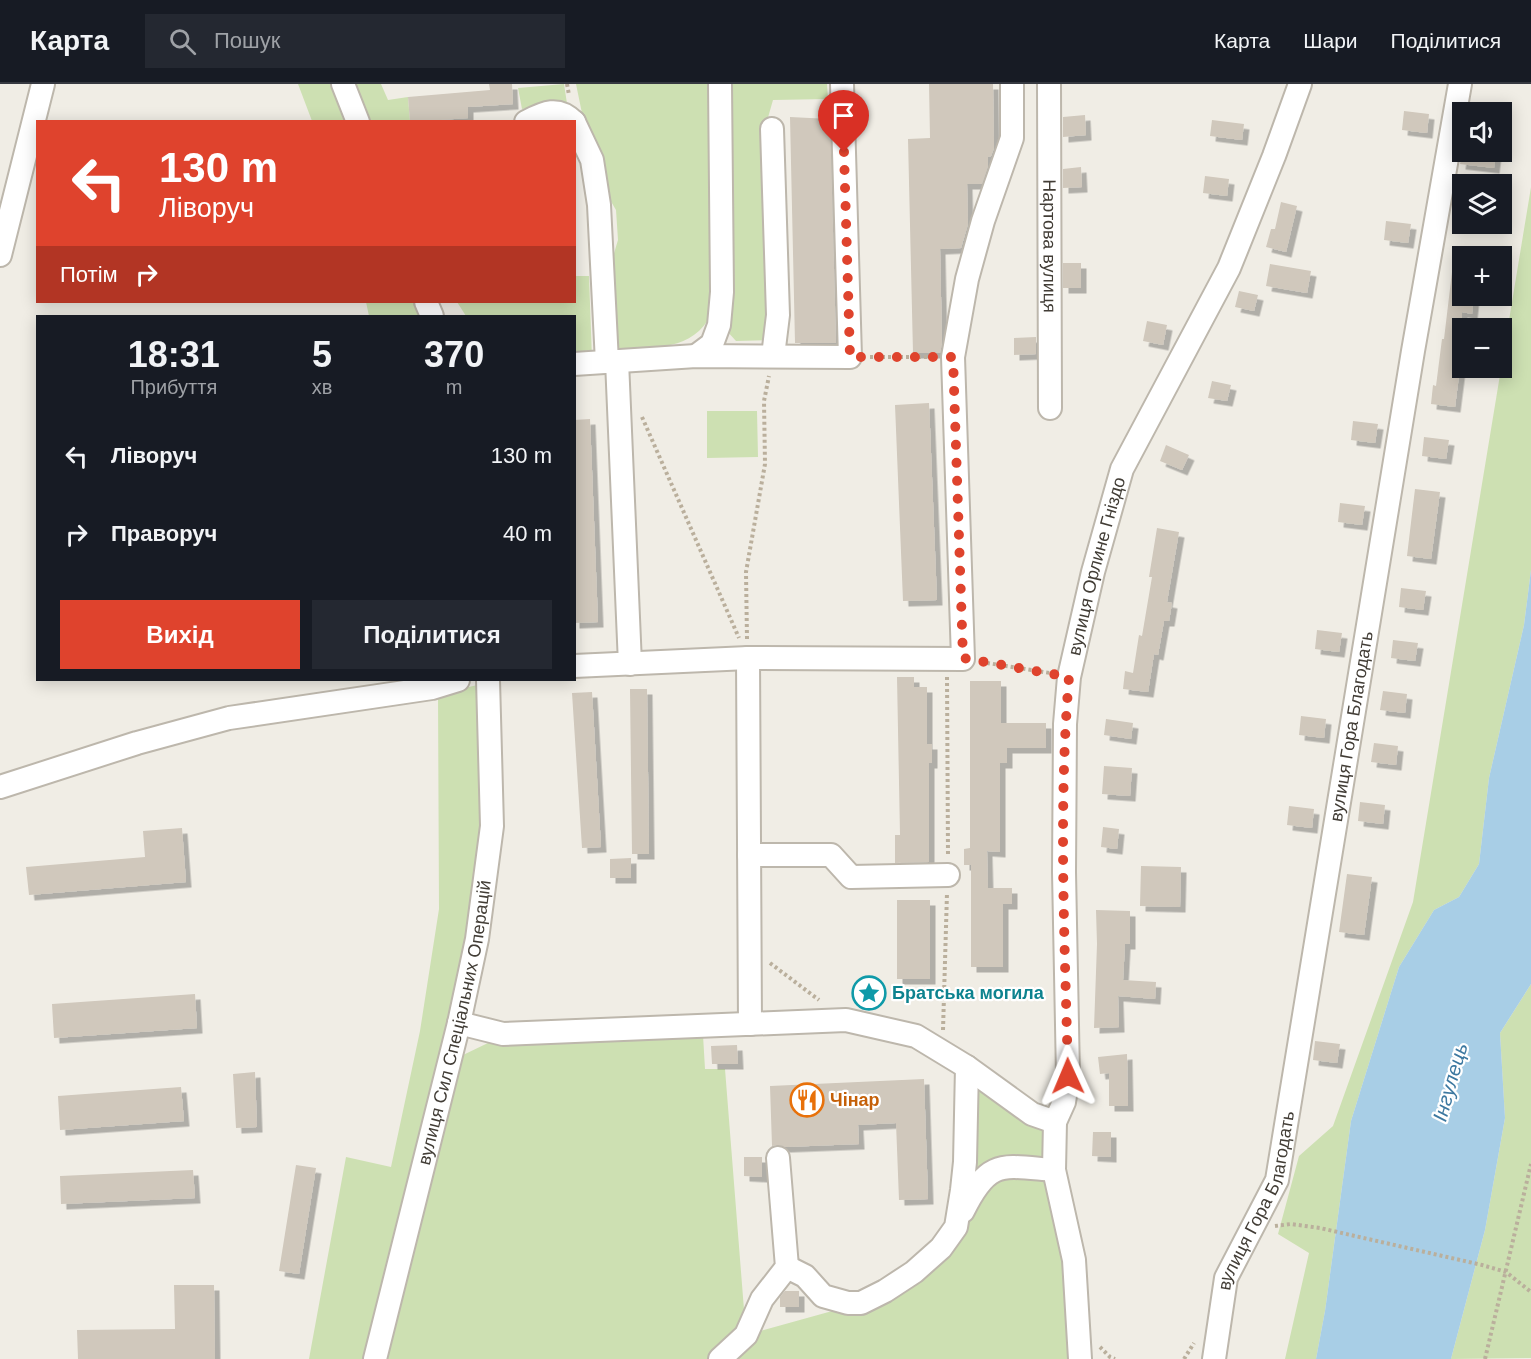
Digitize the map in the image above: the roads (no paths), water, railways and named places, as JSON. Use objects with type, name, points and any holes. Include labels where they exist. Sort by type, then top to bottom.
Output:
[{"type":"street","points":[[0,255],[43,84]]},
{"type":"street","points":[[343,84],[357,120]]},
{"type":"street","points":[[696,356],[712,344],[719,325],[722,292],[720,84]]},
{"type":"street","points":[[576,364],[696,356],[850,357],[842,84]]},
{"type":"street","points":[[576,666],[748,658],[963,658],[953,357],[967,279],[982,221],[1012,138],[1012,84]]},
{"type":"street","name":"Нартова вулиця","points":[[1049,84],[1050,408]]},
{"type":"street","name":"вулиця Орлине Гніздо","points":[[1080,1359],[1074,1260],[1054,1170],[1055,1122],[1064,1102],[1068,1076],[1064,806],[1065,724],[1069,677],[1093,572],[1122,469],[1229,268],[1300,84]]},
{"type":"street","name":"вулиця Гора Благодать","points":[[1214,1359],[1226,1278],[1277,1180],[1409,374],[1460,84]]},
{"type":"street","points":[[531,120],[555,111],[567,114],[572,120]]},
{"type":"street","points":[[576,126],[592,160],[599,206],[612,361],[630,663]]},
{"type":"street","points":[[772,129],[778,315],[772,356]]},
{"type":"street","points":[[748,658],[750,1024]]},
{"type":"street","points":[[0,787],[136,743],[229,718],[432,688],[455,681]]},
{"type":"street","name":"вулиця Сил Спеціальних Операцій","points":[[375,1359],[459,1023],[477,939],[492,826],[488,681]]},
{"type":"street","points":[[749,855],[831,855],[851,877],[948,875]]},
{"type":"street","points":[[459,1023],[503,1034],[846,1020],[916,1036],[967,1067],[1032,1114],[1055,1122]]},
{"type":"street","points":[[956,1227],[964,1162],[967,1067]]},
{"type":"street","points":[[720,1359],[746,1335],[762,1299],[787,1267],[778,1158]]},
{"type":"street","points":[[787,1267],[805,1276],[823,1296],[848,1304],[861,1303],[914,1272],[941,1248],[956,1227],[970,1197],[993,1170],[1012,1167],[1054,1170]]},
{"type":"water","name":"Інгулець","points":[[1531,570],[1531,984],[1500,1033],[1505,1118],[1485,1230],[1451,1359],[1316,1359],[1325,1311],[1351,1121],[1399,967],[1434,910],[1459,897],[1479,864],[1489,778],[1524,625]]},
{"type":"place","name":"Братська могила","points":[[869,993]]},
{"type":"place","name":"Чінар","points":[[807,1100]]}]
